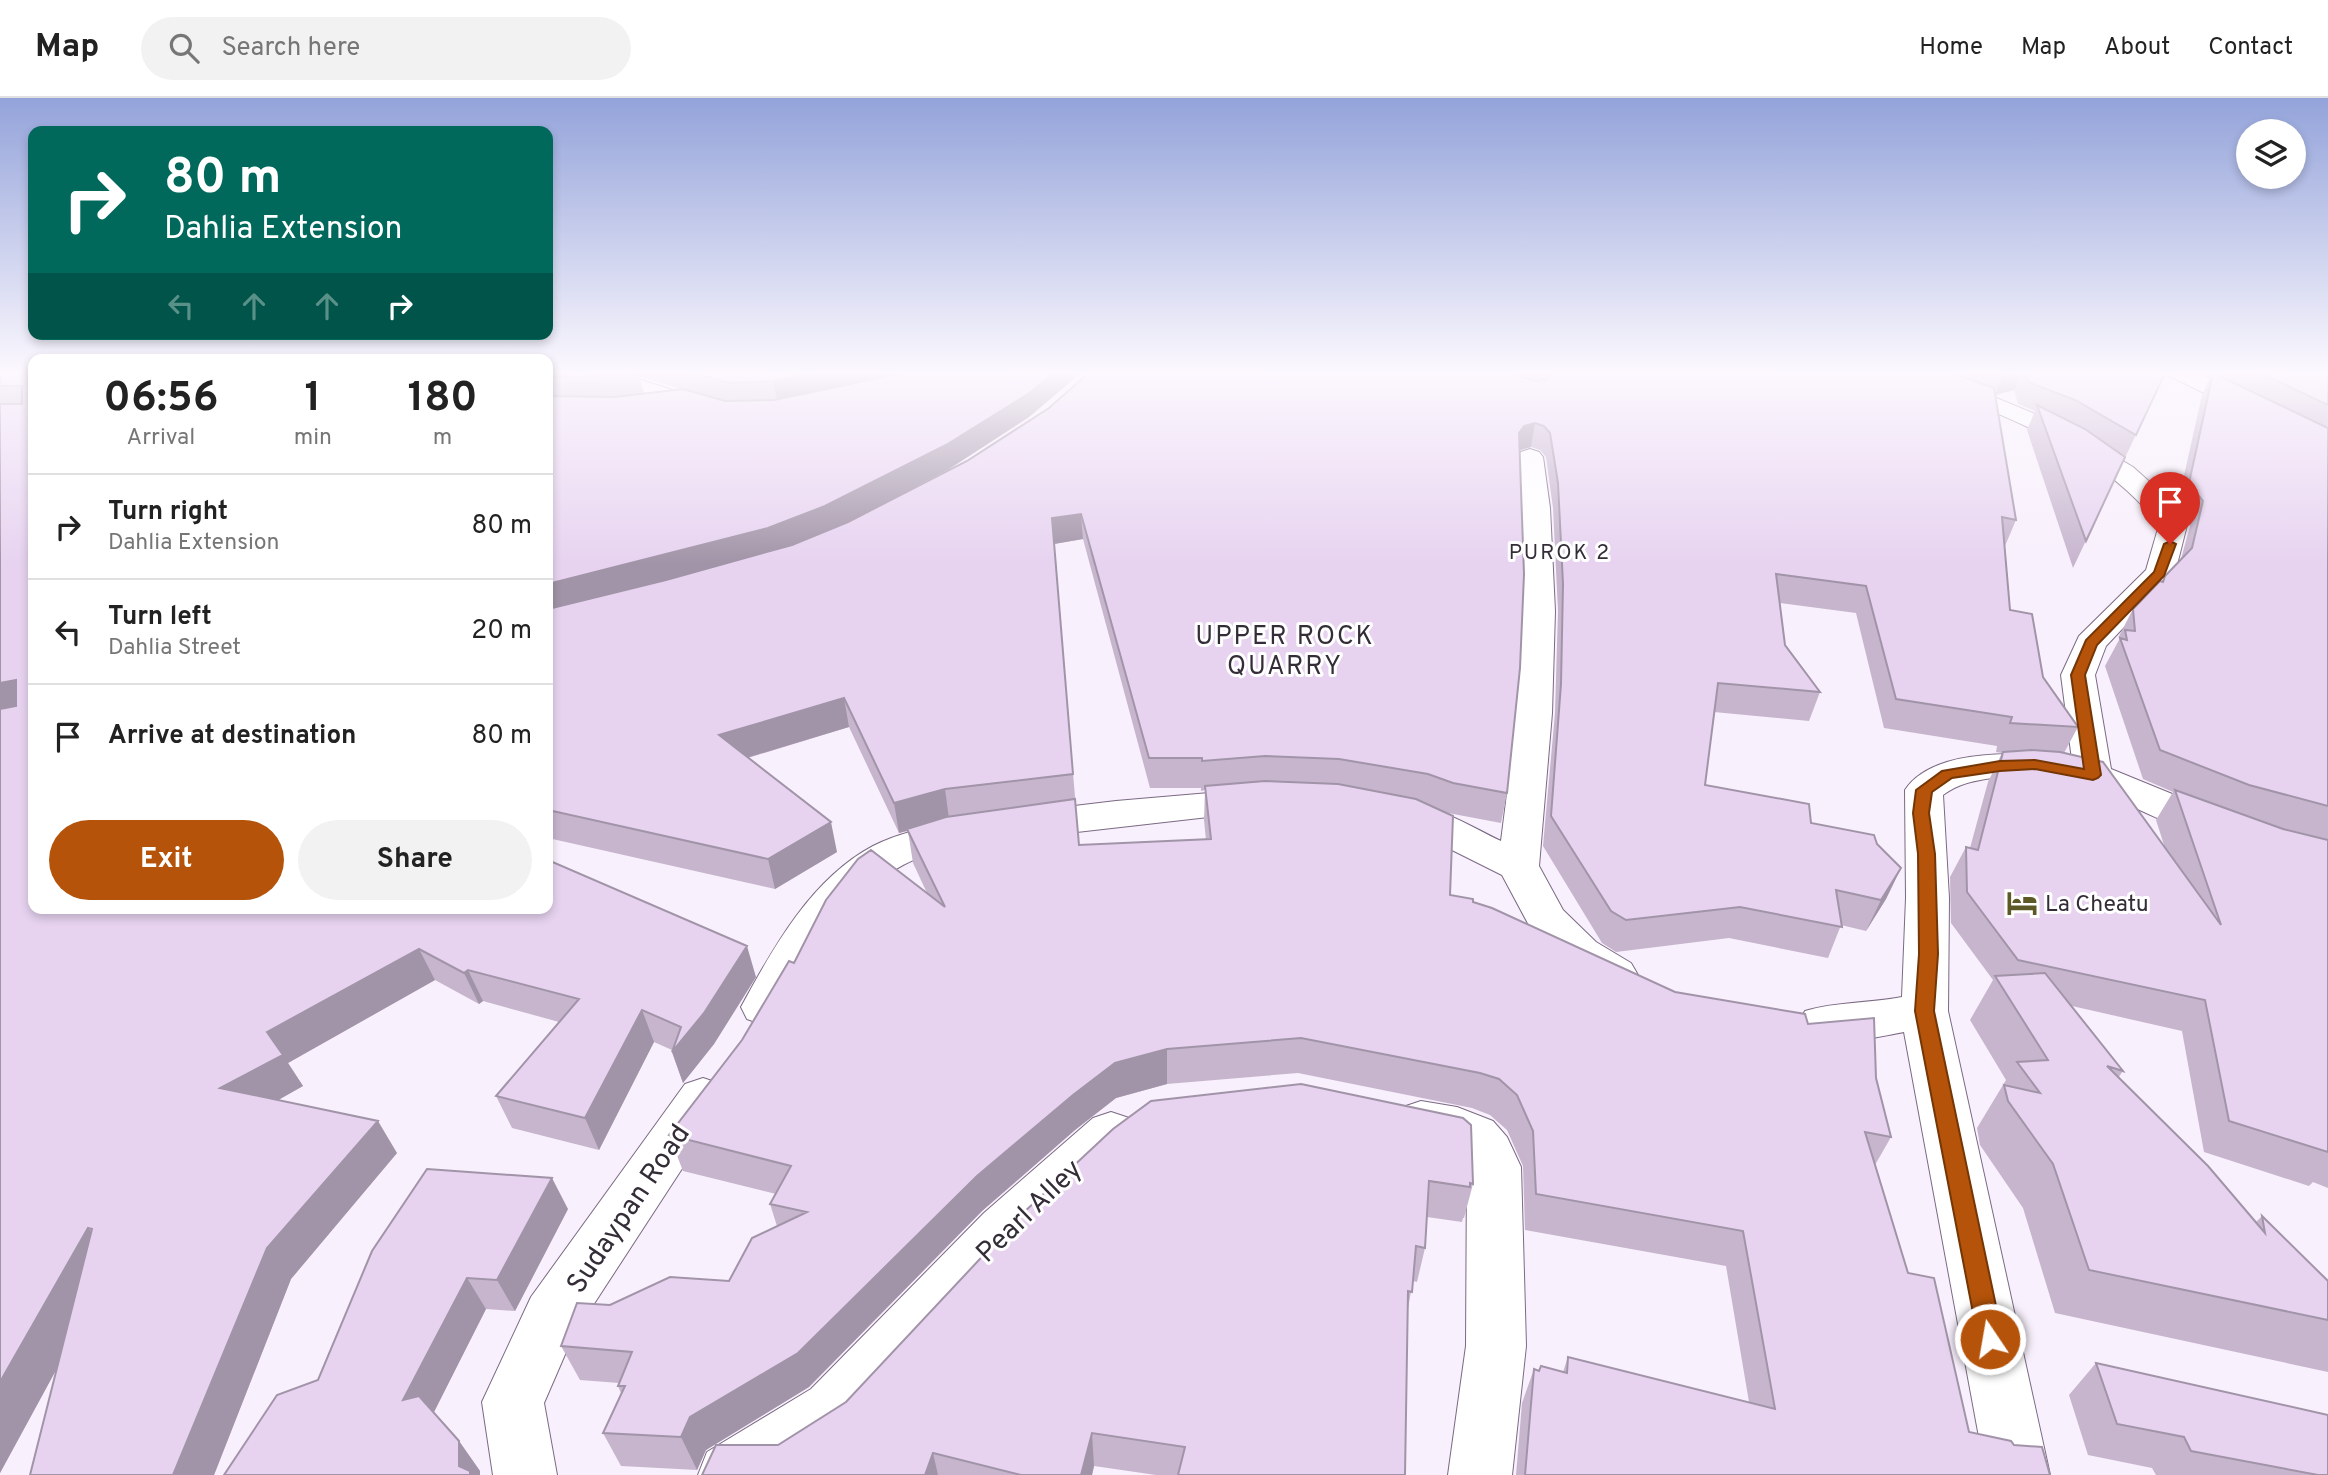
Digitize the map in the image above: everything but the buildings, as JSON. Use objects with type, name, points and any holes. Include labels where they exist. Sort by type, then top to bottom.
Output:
[{"type":"street","points":[[2060,435],[2119,470],[2154,498],[2173,525],[2160,573],[2091,643],[2078,675],[2093,775]]},
{"type":"street","points":[[2305,435],[2328,447]]},
{"type":"street","points":[[1530,457],[1538,516],[1535,721],[1518,866],[1547,920],[1580,953],[1651,998]]},
{"type":"street","points":[[2018,1475],[1924,1011],[1928,954],[1926,854],[1921,813],[1924,790],[1947,774],[2000,766],[2035,765],[2093,775],[2241,835]]},
{"type":"street","name":"Sudaypan Road","points":[[525,1475],[513,1402],[552,1317],[671,1141],[735,1054],[814,924],[848,881],[875,861],[908,846],[949,835],[1115,813],[1263,800],[1299,802]]},
{"type":"street","points":[[1361,807],[1423,820],[1518,866]]},
{"type":"street","points":[[1779,1025],[1863,1023],[1924,1011]]},
{"type":"street","name":"Pearl Alley","points":[[730,1475],[833,1411],[1004,1230],[1116,1129],[1135,1116],[1156,1111]]},
{"type":"street","points":[[1378,1113],[1471,1132],[1487,1146],[1494,1167],[1496,1346],[1480,1475]]},
{"type":"place","name":"La Cheatu","points":[[2022,903]]},
{"type":"district","name":"PUROK 2","points":[[1560,552]]},
{"type":"district","name":"UPPER ROCK QUARRY","points":[[1285,650]]},
{"type":"route","points":[[1990,1339],[1924,1011],[1928,954],[1926,854],[1921,813],[1924,790],[1947,774],[2000,766],[2035,765],[2093,775],[2078,675],[2091,643],[2160,573],[2170,544]]}]
